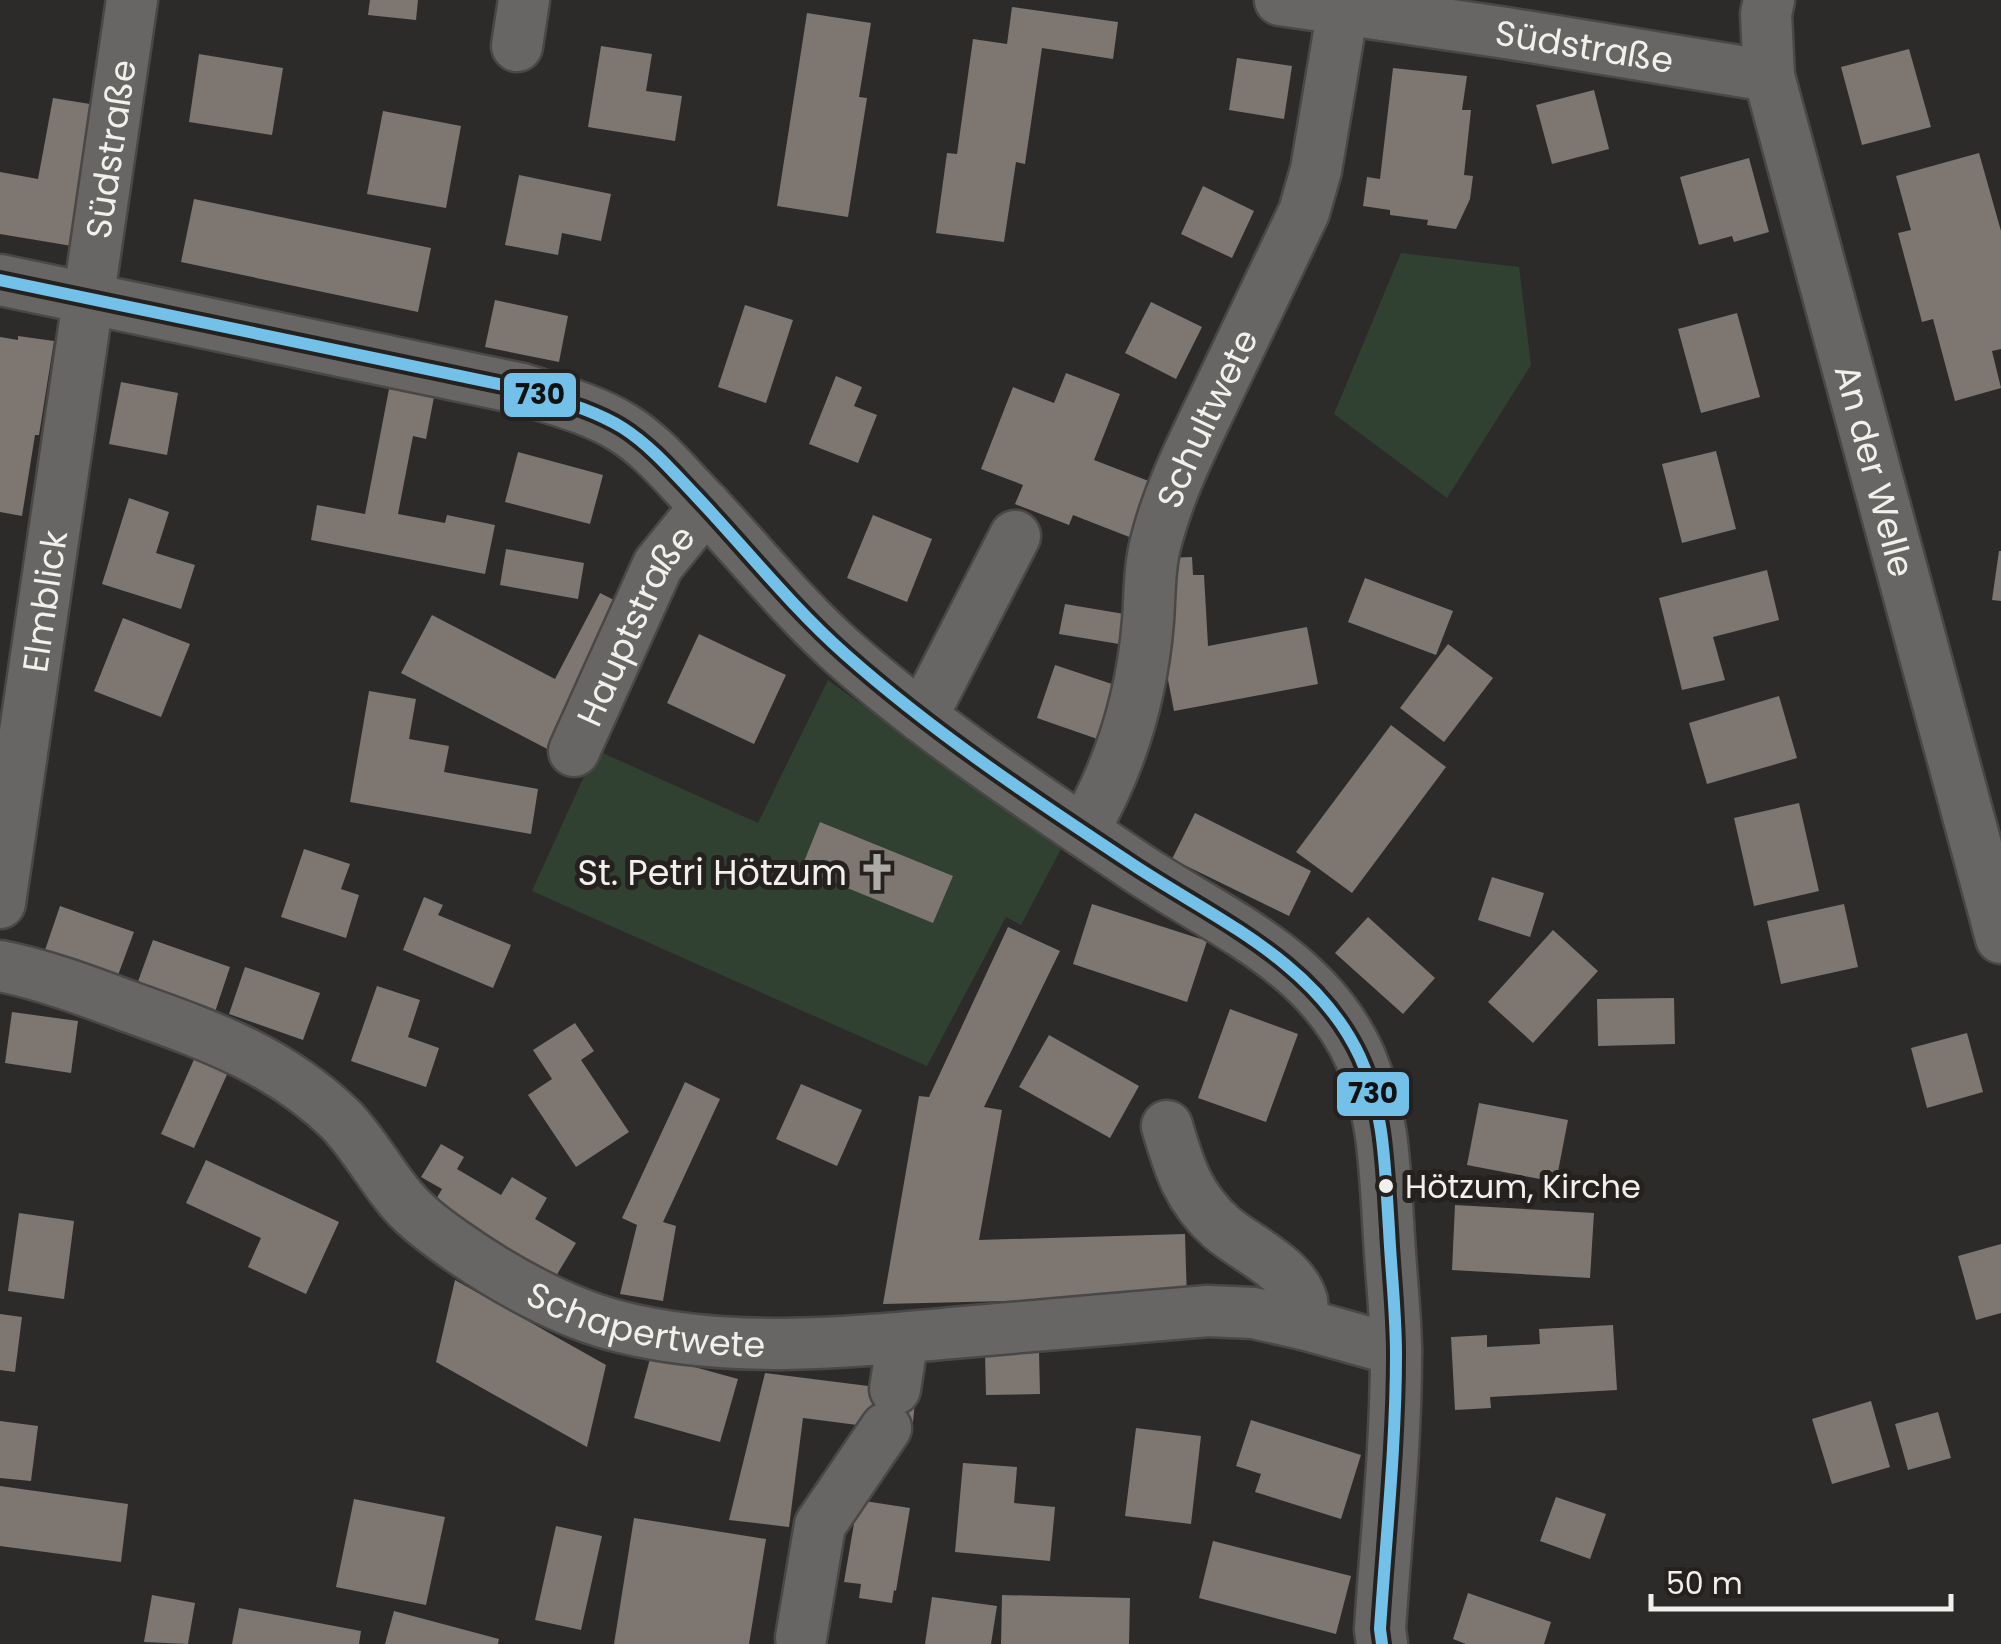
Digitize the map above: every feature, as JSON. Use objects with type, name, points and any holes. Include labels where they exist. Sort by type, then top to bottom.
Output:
[{"type":"street","name":"Südstraße","points":[[89,298],[132,0]]},
{"type":"street","name":"Südstraße","points":[[1280,0],[1344,9],[1509,17],[1769,76]]},
{"type":"street","name":"An der Welle","points":[[1769,0],[1769,76],[2001,938]]},
{"type":"street","name":"Schultwete","points":[[1083,830],[1103,796],[1128,734],[1148,622],[1150,570],[1173,488],[1304,212],[1316,170],[1344,9]]},
{"type":"street","name":"Hauptstraße","points":[[0,280],[522,389],[622,426],[650,447],[844,653],[922,716],[1016,785],[1177,894],[1260,942],[1295,969],[1347,1032],[1361,1060],[1381,1125],[1396,1350],[1382,1644]]},
{"type":"street","name":"Elmblick","points":[[0,903],[89,298]]},
{"type":"street","name":"Hauptstraße","points":[[574,752],[658,565],[706,506]]},
{"type":"street","points":[[922,716],[1015,536]]},
{"type":"street","name":"Schapertwete","points":[[0,966],[38,974],[213,1037],[254,1056],[342,1121],[398,1196],[424,1223],[496,1271],[560,1306],[617,1326],[678,1339],[748,1344],[903,1338],[1208,1311],[1253,1313],[1396,1350]]},
{"type":"street","points":[[1167,1126],[1181,1176],[1198,1202],[1222,1228],[1286,1276],[1302,1298],[1304,1324]]},
{"type":"street","points":[[801,1638],[820,1525],[890,1408],[903,1338]]},
{"type":"green space","points":[[1401,253],[1519,267],[1531,365],[1447,498],[1334,414]]},
{"type":"green space","points":[[828,680],[1061,849],[1021,925],[1006,917],[927,1066],[532,891],[596,750],[758,823]]},
{"type":"building","points":[[370,0],[418,0],[416,20],[368,15]]},
{"type":"building","points":[[1012,7],[1118,22],[1113,59],[1042,48],[1025,164],[1016,162],[1004,242],[936,233],[947,153],[957,154],[973,39],[1007,44]]},
{"type":"building","points":[[807,13],[871,23],[859,97],[867,98],[848,217],[777,206]]},
{"type":"building","points":[[601,46],[652,54],[646,91],[682,96],[675,141],[588,127]]},
{"type":"building","points":[[1909,49],[1931,127],[1862,145],[1841,67]]},
{"type":"building","points":[[199,54],[283,68],[272,135],[189,122]]},
{"type":"building","points":[[1237,58],[1292,66],[1284,119],[1229,110]]},
{"type":"building","points":[[1393,68],[1467,76],[1462,110],[1471,110],[1464,175],[1473,176],[1470,199],[1456,229],[1427,225],[1428,220],[1390,215],[1390,210],[1363,206],[1367,177],[1380,179]]},
{"type":"building","points":[[1594,90],[1609,149],[1552,164],[1536,105]]},
{"type":"building","points":[[53,98],[96,105],[72,246],[0,234],[0,172],[38,179]]},
{"type":"building","points":[[383,111],[461,126],[446,208],[367,194]]},
{"type":"building","points":[[1979,153],[2001,231],[2001,349],[1992,351],[2001,388],[1955,401],[1933,319],[1922,322],[1898,233],[1911,230],[1896,176]]},
{"type":"building","points":[[1749,158],[1769,232],[1734,242],[1732,236],[1699,245],[1680,177]]},
{"type":"building","points":[[519,175],[611,194],[601,241],[562,233],[558,255],[505,245]]},
{"type":"building","points":[[1203,186],[1254,211],[1232,258],[1181,234]]},
{"type":"building","points":[[194,199],[431,248],[418,312],[181,262]]},
{"type":"building","points":[[495,300],[568,316],[559,362],[485,347]]},
{"type":"building","points":[[1151,302],[1202,327],[1176,379],[1125,353]]},
{"type":"building","points":[[745,305],[793,320],[766,403],[718,387]]},
{"type":"building","points":[[1737,313],[1760,397],[1701,413],[1678,329]]},
{"type":"building","points":[[18,336],[54,341],[22,516],[0,512],[0,337],[18,340]]},
{"type":"building","points":[[1066,373],[1120,394],[1094,460],[1159,485],[1137,540],[1073,515],[1069,525],[1015,504],[1023,485],[981,469],[1013,387],[1054,403]]},
{"type":"building","points":[[836,376],[862,387],[854,406],[877,415],[858,463],[809,444]]},
{"type":"building","points":[[121,382],[178,393],[167,455],[109,444]]},
{"type":"building","points":[[389,389],[434,397],[426,439],[413,436],[398,514],[445,523],[447,515],[495,525],[485,574],[311,540],[317,505],[365,514]]},
{"type":"building","points":[[1716,451],[1736,529],[1682,543],[1662,464]]},
{"type":"building","points":[[518,452],[603,475],[590,524],[505,502]]},
{"type":"building","points":[[129,498],[169,512],[156,553],[195,565],[181,609],[102,584]]},
{"type":"building","points":[[873,515],[932,539],[907,602],[847,578]]},
{"type":"building","points":[[506,549],[584,563],[578,599],[500,585]]},
{"type":"building","points":[[2001,551],[2001,601],[1992,600]]},
{"type":"building","points":[[1192,557],[1193,575],[1204,575],[1208,646],[1307,627],[1318,684],[1174,711],[1163,654],[1167,558]]},
{"type":"building","points":[[1767,570],[1779,620],[1713,637],[1725,680],[1682,690],[1659,598]]},
{"type":"building","points":[[1365,578],[1453,611],[1436,655],[1348,622]]},
{"type":"building","points":[[600,593],[630,608],[555,753],[401,673],[432,615],[555,679]]},
{"type":"building","points":[[1065,604],[1136,616],[1131,646],[1059,634]]},
{"type":"building","points":[[123,618],[190,644],[161,717],[94,691]]},
{"type":"building","points":[[699,634],[786,675],[754,744],[667,703]]},
{"type":"building","points":[[1448,644],[1493,678],[1444,742],[1400,708]]},
{"type":"building","points":[[1055,665],[1124,688],[1106,742],[1037,718]]},
{"type":"building","points":[[369,691],[416,699],[409,739],[449,746],[444,772],[538,789],[531,834],[350,802]]},
{"type":"building","points":[[1779,696],[1797,758],[1707,784],[1689,723]]},
{"type":"building","points":[[1391,725],[1446,767],[1352,893],[1296,852]]},
{"type":"building","points":[[1799,803],[1819,891],[1754,906],[1734,818]]},
{"type":"building","points":[[1195,813],[1311,871],[1289,916],[1172,859]]},
{"type":"building","name":"St. Petri Hötzum","points":[[820,822],[953,876],[933,923],[801,869]]},
{"type":"building","points":[[304,849],[350,864],[341,889],[359,895],[346,938],[281,917]]},
{"type":"building","points":[[1492,877],[1544,893],[1530,937],[1478,920]]},
{"type":"building","points":[[424,897],[443,905],[438,915],[511,945],[493,988],[403,950]]},
{"type":"building","points":[[1092,904],[1207,941],[1187,1002],[1073,964]]},
{"type":"building","points":[[1844,904],[1858,967],[1781,984],[1767,921]]},
{"type":"building","points":[[60,906],[134,932],[117,978],[44,953]]},
{"type":"building","points":[[1368,917],[1435,978],[1403,1014],[1335,953]]},
{"type":"building","points":[[1008,927],[1060,951],[984,1107],[1002,1110],[979,1240],[1185,1234],[1187,1300],[883,1304],[919,1096],[929,1097]]},
{"type":"building","points":[[1553,930],[1598,971],[1533,1043],[1488,1002]]},
{"type":"building","points":[[153,940],[230,967],[214,1015],[136,987]]},
{"type":"building","points":[[245,967],[320,993],[303,1040],[229,1014]]},
{"type":"building","points":[[377,986],[420,1000],[408,1037],[439,1048],[426,1087],[351,1061]]},
{"type":"building","points":[[1674,998],[1675,1044],[1598,1046],[1597,999]]},
{"type":"building","points":[[1230,1009],[1298,1034],[1266,1122],[1198,1098]]},
{"type":"building","points":[[12,1012],[78,1021],[71,1073],[5,1063]]},
{"type":"building","points":[[575,1023],[594,1051],[581,1060],[629,1132],[576,1167],[528,1095],[552,1079],[533,1050]]},
{"type":"building","points":[[1967,1033],[1983,1092],[1927,1108],[1911,1048]]},
{"type":"building","points":[[1049,1035],[1139,1086],[1110,1138],[1019,1087]]},
{"type":"building","points":[[196,1055],[229,1070],[194,1148],[161,1134]]},
{"type":"building","points":[[685,1082],[720,1099],[663,1222],[676,1226],[663,1301],[620,1294],[637,1225],[622,1218]]},
{"type":"building","points":[[801,1084],[862,1110],[837,1166],[776,1139]]},
{"type":"building","points":[[1479,1103],[1568,1120],[1556,1182],[1467,1165]]},
{"type":"building","points":[[441,1144],[464,1157],[457,1169],[501,1195],[512,1177],[547,1198],[535,1219],[576,1243],[547,1291],[425,1218],[442,1189],[421,1177]]},
{"type":"building","points":[[206,1160],[339,1222],[306,1294],[248,1267],[261,1238],[186,1203]]},
{"type":"building","points":[[1455,1205],[1594,1213],[1590,1278],[1452,1270]]},
{"type":"building","points":[[19,1213],[74,1221],[64,1299],[8,1291]]},
{"type":"building","points":[[2001,1244],[2001,1313],[1976,1320],[1958,1256]]},
{"type":"building","points":[[455,1280],[606,1365],[587,1447],[436,1362]]},
{"type":"building","points":[[0,1314],[22,1317],[15,1372],[0,1370]]},
{"type":"building","points":[[1613,1325],[1617,1390],[1490,1397],[1491,1408],[1455,1410],[1451,1337],[1487,1335],[1487,1347],[1540,1344],[1539,1329]]},
{"type":"building","points":[[1039,1352],[1040,1394],[986,1395],[985,1353]]},
{"type":"building","points":[[651,1355],[738,1379],[720,1442],[634,1418]]},
{"type":"building","points":[[765,1373],[916,1392],[912,1432],[803,1418],[789,1527],[729,1520]]},
{"type":"building","points":[[1871,1401],[1890,1467],[1832,1484],[1812,1419]]},
{"type":"building","points":[[1938,1412],[1951,1458],[1908,1470],[1895,1424]]},
{"type":"building","points":[[1251,1420],[1361,1455],[1341,1519],[1255,1492],[1261,1474],[1236,1466]]},
{"type":"building","points":[[0,1421],[38,1426],[31,1481],[0,1478]]},
{"type":"building","points":[[1136,1428],[1201,1436],[1191,1524],[1125,1516]]},
{"type":"building","points":[[963,1463],[1017,1467],[1014,1503],[1055,1507],[1050,1561],[955,1552]]},
{"type":"building","points":[[0,1486],[128,1504],[121,1562],[0,1546]]},
{"type":"building","points":[[1556,1497],[1606,1514],[1590,1559],[1540,1541]]},
{"type":"building","points":[[354,1499],[445,1517],[426,1605],[336,1587]]},
{"type":"building","points":[[858,1500],[910,1508],[892,1603],[859,1598],[861,1584],[844,1582]]},
{"type":"building","points":[[634,1518],[766,1539],[749,1644],[614,1644]]},
{"type":"building","points":[[556,1526],[602,1536],[581,1630],[535,1620]]},
{"type":"building","points":[[1213,1541],[1351,1576],[1336,1634],[1199,1598]]},
{"type":"building","points":[[1468,1593],[1551,1622],[1544,1644],[1466,1644],[1453,1639]]},
{"type":"building","points":[[152,1595],[195,1603],[188,1644],[144,1642]]},
{"type":"building","points":[[1002,1595],[1130,1598],[1129,1644],[1001,1644]]},
{"type":"building","points":[[932,1597],[997,1606],[991,1644],[925,1644]]},
{"type":"building","points":[[239,1608],[361,1631],[359,1644],[232,1644]]},
{"type":"building","points":[[394,1611],[499,1639],[498,1644],[385,1644]]},
{"type":"transit line","name":"730","points":[[0,280],[522,389],[611,421],[661,460],[806,617],[879,683],[1023,791],[1262,946],[1318,995],[1341,1024],[1368,1077],[1385,1164],[1396,1354],[1382,1644]]},
{"type":"place","name":"St. Petri Hötzum","points":[[877,872]]},
{"type":"place","name":"Hötzum, Kirche","points":[[1386,1186]]}]
